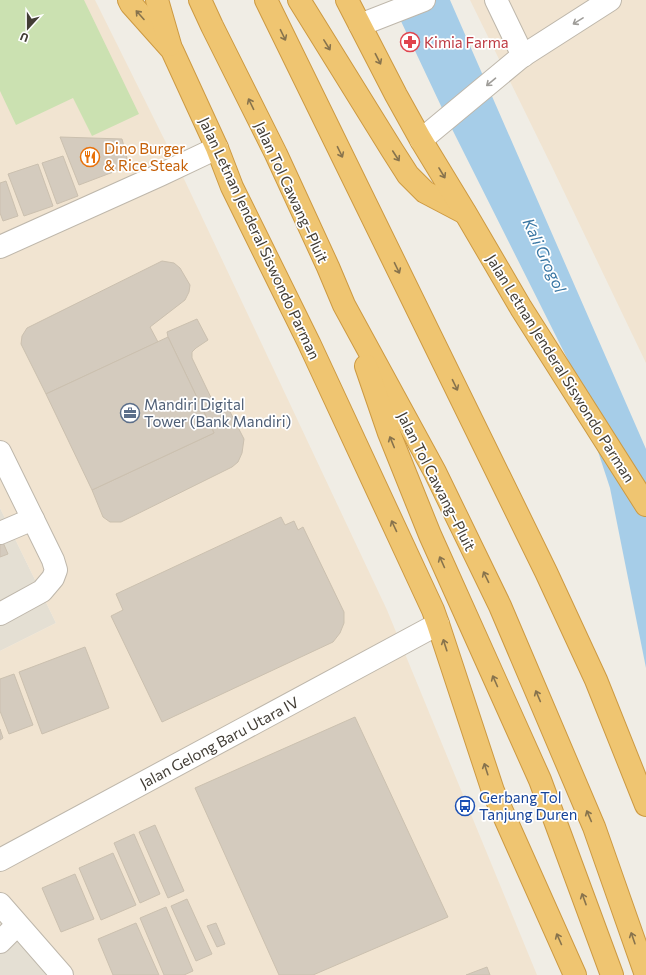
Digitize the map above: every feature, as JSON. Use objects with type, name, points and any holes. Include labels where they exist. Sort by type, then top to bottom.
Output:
[{"type":"highway","name":"Jalan Letnan Jenderal Siswondo Parman","points":[[128,0],[172,50],[217,148],[232,187],[309,343],[426,595],[438,624],[493,790],[575,975]]},
{"type":"highway","points":[[158,0],[172,50]]},
{"type":"highway","name":"Jalan Tol Cawang–Pluit","points":[[200,0],[276,154],[328,266],[344,305],[435,472],[500,606],[594,827],[646,975]]},
{"type":"highway","points":[[266,0],[546,572],[596,680],[646,805]]},
{"type":"highway","points":[[299,0],[408,175],[425,192],[466,214]]},
{"type":"highway","name":"Jalan Letnan Jenderal Siswondo Parman","points":[[347,0],[421,140],[521,308],[646,505]]},
{"type":"highway","points":[[344,305],[392,440],[433,542],[540,780],[612,975]]},
{"type":"street","points":[[360,25],[424,0]]},
{"type":"street","points":[[496,0],[522,56]]},
{"type":"street","points":[[421,140],[522,56],[610,0]]},
{"type":"street","points":[[0,247],[217,148]]},
{"type":"street","points":[[0,452],[53,560],[56,570],[53,578],[42,591],[0,614]]},
{"type":"street","points":[[0,533],[33,519]]},
{"type":"street","name":"Jalan Gelong Baru Utara IV","points":[[0,860],[438,624]]},
{"type":"street","points":[[0,942],[6,913]]},
{"type":"street","points":[[6,913],[62,975]]},
{"type":"shaded area","points":[[0,0],[95,0],[185,181],[387,610],[537,975],[55,975],[0,911],[0,651],[56,623],[0,508]]},
{"type":"shaded area","points":[[470,0],[646,0],[646,363],[554,171]]},
{"type":"shaded area","points":[[0,508],[56,623],[0,651]]},
{"type":"shaded area","points":[[0,911],[55,975],[0,975]]},
{"type":"green space","points":[[0,0],[84,0],[139,114],[92,136],[73,98],[16,125],[0,91]]},
{"type":"water","name":"Kali Grogol","points":[[391,0],[450,0],[646,449],[646,668],[610,488],[568,360],[450,125]]},
{"type":"building","points":[[60,137],[122,139],[129,166],[79,185]]},
{"type":"building","points":[[63,156],[78,196],[57,204],[42,163]]},
{"type":"building","points":[[38,164],[53,206],[24,216],[8,174]]},
{"type":"building","points":[[6,181],[18,216],[3,221],[0,213],[0,183]]},
{"type":"building","points":[[162,261],[174,263],[180,268],[190,285],[189,292],[185,300],[150,327],[158,342],[46,394],[21,344],[22,336],[27,328]]},
{"type":"building","points":[[197,319],[208,340],[192,352],[192,358],[216,408],[226,404],[244,439],[242,453],[238,462],[232,467],[121,522],[110,522],[103,517],[92,490],[214,433],[168,337],[167,332]]},
{"type":"building","name":"Mandiri Digital Tower (Bank Mandiri)","points":[[168,337],[214,433],[92,490],[46,394]]},
{"type":"building","points":[[281,517],[285,525],[294,521],[298,530],[303,527],[344,612],[344,623],[340,633],[333,642],[162,722],[111,616],[123,610],[116,594]]},
{"type":"building","points":[[0,540],[2,540],[8,554],[0,557]]},
{"type":"building","points":[[85,647],[109,708],[42,734],[19,672]]},
{"type":"building","points":[[14,674],[33,725],[9,734],[0,711],[0,679]]},
{"type":"building","points":[[355,717],[448,917],[313,975],[279,975],[195,788]]},
{"type":"building","points":[[0,729],[3,738],[0,740]]},
{"type":"building","points":[[155,825],[184,891],[168,898],[139,832]]},
{"type":"building","points":[[134,834],[160,894],[140,903],[114,843]]},
{"type":"building","points":[[113,853],[136,905],[101,920],[79,868]]},
{"type":"building","points":[[75,874],[94,919],[61,932],[42,888]]},
{"type":"building","points":[[187,899],[212,954],[196,961],[171,906]]},
{"type":"building","points":[[166,907],[193,971],[184,975],[164,975],[140,918]]},
{"type":"building","points":[[136,923],[159,975],[113,975],[98,939]]},
{"type":"building","points":[[216,923],[225,944],[217,947],[207,926]]},
{"type":"building","points":[[487,967],[490,975],[466,975]]},
{"type":"place","name":"Kimia Farma","points":[[410,42]]},
{"type":"place","name":"Dino Burger & Rice Steak","points":[[90,157]]},
{"type":"place","name":"Mandiri Digital Tower (Bank Mandiri)","points":[[130,413]]},
{"type":"place","name":"Gerbang Tol Tanjung Duren","points":[[465,806]]}]
